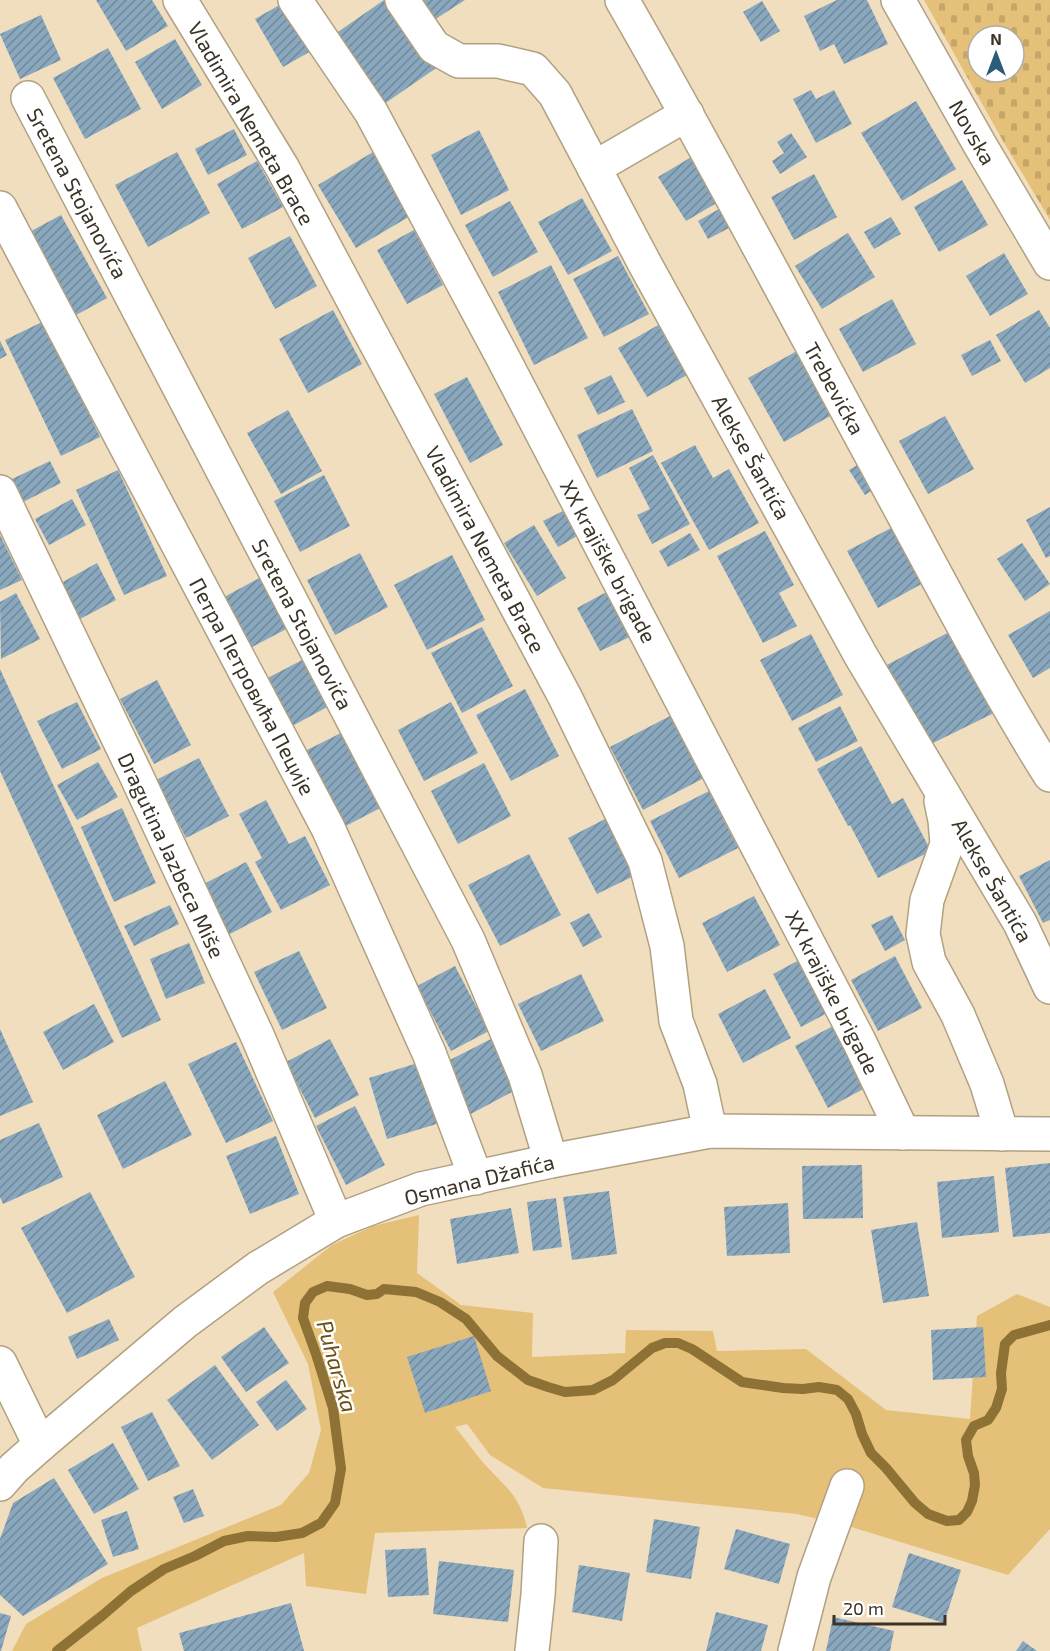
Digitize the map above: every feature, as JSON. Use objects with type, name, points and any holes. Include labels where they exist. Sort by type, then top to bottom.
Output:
[{"type":"street","name":"Vladimira Nemeta Brace","points":[[180,0],[282,167],[565,698],[645,861],[667,946],[676,1021],[700,1084],[710,1131]]},
{"type":"street","name":"XX krajiške brigade","points":[[295,0],[371,112],[486,326],[859,1041],[903,1133]]},
{"type":"street","name":"Alekse Šantića","points":[[402,0],[434,47],[459,61],[498,61],[533,69],[555,94],[646,266],[861,656],[1020,922],[1050,987]]},
{"type":"street","name":"Trebevićka","points":[[622,0],[687,114],[931,565],[1025,735],[1050,775]]},
{"type":"street","name":"Novska","points":[[897,0],[1050,263]]},
{"type":"street","name":"Sretena Stojanovića","points":[[28,98],[468,940],[525,1075],[551,1161]]},
{"type":"street","points":[[594,168],[687,114]]},
{"type":"street","name":"Петра Петровића Пеције","points":[[0,208],[328,828],[429,1053],[476,1178]]},
{"type":"street","name":"Dragutina Jazbeca Miše","points":[[0,492],[252,1024],[336,1221]]},
{"type":"street","points":[[937,783],[945,820],[947,844],[927,900],[923,934],[929,962],[958,1015],[987,1084],[1002,1134]]},
{"type":"street","name":"Osmana Džafića","points":[[0,1484],[40,1444],[185,1322],[258,1268],[336,1221],[421,1189],[551,1161],[710,1131],[1050,1134]]},
{"type":"street","points":[[0,1363],[40,1444]]},
{"type":"street","points":[[795,1651],[814,1577],[847,1486]]},
{"type":"street","points":[[532,1651],[541,1541]]},
{"type":"green space","points":[[924,0],[1050,0],[1050,220],[971,84],[1026,84],[1026,24],[966,24],[966,75]]},
{"type":"green space","points":[[419,1215],[417,1273],[461,1305],[533,1313],[532,1357],[625,1353],[626,1330],[713,1331],[717,1351],[806,1349],[886,1410],[970,1419],[977,1316],[1017,1294],[1050,1307],[1050,1529],[1008,1575],[848,1526],[797,1514],[543,1488],[490,1455],[467,1424],[455,1427],[514,1497],[524,1516],[527,1528],[375,1533],[366,1594],[306,1586],[304,1553],[137,1628],[142,1651],[12,1651],[26,1624],[102,1578],[281,1505],[309,1473],[321,1430],[308,1364],[273,1292],[332,1245],[373,1226]]},
{"type":"building","points":[[96,0],[152,0],[168,26],[126,51]]},
{"type":"building","points":[[384,0],[397,0],[442,64],[384,104],[335,34]]},
{"type":"building","points":[[421,0],[465,0],[434,20]]},
{"type":"building","points":[[837,0],[867,0],[888,44],[844,64],[834,44],[820,51],[804,16]]},
{"type":"building","points":[[762,1],[780,31],[761,42],[743,12]]},
{"type":"building","points":[[283,3],[311,51],[283,67],[255,19]]},
{"type":"building","points":[[41,15],[61,60],[20,79],[0,34]]},
{"type":"building","points":[[175,39],[202,85],[162,109],[135,62]]},
{"type":"building","points":[[108,48],[141,109],[85,139],[53,78]]},
{"type":"building","points":[[811,90],[816,99],[834,90],[852,124],[816,143],[793,99]]},
{"type":"building","points":[[916,101],[956,169],[902,201],[861,133]]},
{"type":"building","points":[[234,129],[247,155],[208,175],[195,149]]},
{"type":"building","points":[[479,130],[509,190],[461,215],[431,155]]},
{"type":"building","points":[[791,133],[807,157],[780,174],[772,161],[784,153],[777,142]]},
{"type":"building","points":[[378,149],[417,212],[356,248],[318,185]]},
{"type":"building","points":[[177,152],[210,213],[148,247],[115,185]]},
{"type":"building","points":[[693,156],[720,201],[686,221],[658,177]]},
{"type":"building","points":[[257,161],[283,207],[242,229],[217,184]]},
{"type":"building","points":[[814,174],[837,217],[794,240],[771,197]]},
{"type":"building","points":[[962,180],[988,225],[939,252],[914,207]]},
{"type":"building","points":[[582,198],[612,251],[568,275],[538,222]]},
{"type":"building","points":[[510,201],[538,252],[493,277],[465,225]]},
{"type":"building","points":[[719,209],[729,228],[708,239],[698,221]]},
{"type":"building","points":[[61,215],[107,298],[69,319],[22,236]]},
{"type":"building","points":[[891,217],[901,234],[874,249],[864,232]]},
{"type":"building","points":[[414,230],[443,285],[407,304],[377,250]]},
{"type":"building","points":[[848,233],[875,277],[822,309],[795,266]]},
{"type":"building","points":[[290,236],[317,286],[275,309],[248,258]]},
{"type":"building","points":[[1004,253],[1028,294],[990,316],[966,276]]},
{"type":"building","points":[[618,256],[649,314],[604,337],[573,279]]},
{"type":"building","points":[[551,265],[588,338],[534,365],[498,292]]},
{"type":"building","points":[[892,299],[916,344],[863,372],[839,329]]},
{"type":"building","points":[[333,310],[362,364],[308,393],[279,339]]},
{"type":"building","points":[[1039,310],[1050,328],[1050,368],[1025,383],[996,335]]},
{"type":"building","points":[[44,321],[100,437],[61,456],[5,340]]},
{"type":"building","points":[[660,324],[689,374],[647,397],[618,348]]},
{"type":"building","points":[[990,340],[1001,361],[972,376],[961,355]]},
{"type":"building","points":[[0,341],[7,355],[0,359]]},
{"type":"building","points":[[797,351],[832,415],[784,442],[748,378]]},
{"type":"building","points":[[611,375],[625,402],[598,415],[584,388]]},
{"type":"building","points":[[467,377],[503,445],[470,463],[434,394]]},
{"type":"building","points":[[632,409],[653,451],[597,478],[577,435]]},
{"type":"building","points":[[288,410],[322,471],[281,494],[247,433]]},
{"type":"building","points":[[945,416],[974,469],[928,494],[899,441]]},
{"type":"building","points":[[695,445],[713,478],[729,469],[759,523],[709,550],[661,463]]},
{"type":"building","points":[[653,455],[690,524],[652,544],[637,515],[650,509],[629,468]]},
{"type":"building","points":[[50,461],[61,483],[23,502],[12,479]]},
{"type":"building","points":[[861,463],[877,487],[865,495],[849,470]]},
{"type":"building","points":[[118,470],[167,576],[124,595],[76,490]]},
{"type":"building","points":[[324,475],[350,526],[300,552],[274,501]]},
{"type":"building","points":[[72,499],[86,525],[49,545],[35,519]]},
{"type":"building","points":[[1050,507],[1050,556],[1046,558],[1026,520]]},
{"type":"building","points":[[563,511],[577,536],[558,547],[543,521]]},
{"type":"building","points":[[534,525],[566,578],[537,596],[504,543]]},
{"type":"building","points":[[891,528],[910,562],[915,559],[927,581],[878,608],[847,551]]},
{"type":"building","points":[[765,531],[794,585],[779,593],[797,626],[763,643],[717,556]]},
{"type":"building","points":[[690,533],[700,550],[668,567],[659,551]]},
{"type":"building","points":[[0,535],[22,580],[0,590]]},
{"type":"building","points":[[1022,543],[1050,584],[1025,601],[997,559]]},
{"type":"building","points":[[360,553],[388,607],[335,635],[307,580]]},
{"type":"building","points":[[452,555],[485,620],[427,650],[394,585]]},
{"type":"building","points":[[97,563],[116,600],[80,619],[61,583]]},
{"type":"building","points":[[265,575],[292,626],[241,653],[215,602]]},
{"type":"building","points":[[612,589],[636,634],[600,651],[577,608]]},
{"type":"building","points":[[16,593],[40,639],[1,659],[0,602]]},
{"type":"building","points":[[1050,611],[1050,668],[1033,678],[1008,635]]},
{"type":"building","points":[[482,627],[513,686],[462,713],[431,653]]},
{"type":"building","points":[[953,630],[996,712],[927,746],[885,666]]},
{"type":"building","points":[[811,634],[843,695],[792,721],[760,660]]},
{"type":"building","points":[[306,658],[331,705],[283,731],[258,683]]},
{"type":"building","points":[[0,669],[161,1020],[122,1038],[0,771]]},
{"type":"building","points":[[157,680],[191,745],[154,764],[120,699]]},
{"type":"building","points":[[525,689],[559,756],[511,781],[476,715]]},
{"type":"building","points":[[77,702],[101,749],[62,769],[37,721]]},
{"type":"building","points":[[451,702],[478,753],[424,781],[398,730]]},
{"type":"building","points":[[840,706],[858,741],[816,762],[798,728]]},
{"type":"building","points":[[672,715],[704,778],[643,810],[610,747]]},
{"type":"building","points":[[349,729],[388,804],[338,830],[299,754]]},
{"type":"building","points":[[861,746],[892,804],[903,798],[931,851],[878,878],[817,769]]},
{"type":"building","points":[[199,758],[229,816],[186,838],[156,780]]},
{"type":"building","points":[[98,762],[118,797],[77,820],[57,785]]},
{"type":"building","points":[[484,763],[511,816],[458,844],[431,791]]},
{"type":"building","points":[[709,791],[738,848],[679,878],[650,821]]},
{"type":"building","points":[[266,800],[289,844],[305,836],[330,885],[281,910],[255,862],[262,858],[239,814]]},
{"type":"building","points":[[122,808],[156,883],[114,902],[81,827]]},
{"type":"building","points":[[613,815],[642,872],[597,894],[568,838]]},
{"type":"building","points":[[529,854],[561,915],[500,946],[468,885]]},
{"type":"building","points":[[1050,860],[1050,920],[1043,923],[1019,876]]},
{"type":"building","points":[[246,862],[272,912],[228,935],[202,885]]},
{"type":"building","points":[[754,896],[780,945],[727,972],[702,923]]},
{"type":"building","points":[[170,905],[179,924],[134,946],[124,926]]},
{"type":"building","points":[[589,913],[602,937],[583,947],[570,923]]},
{"type":"building","points":[[892,915],[905,940],[885,951],[871,925]]},
{"type":"building","points":[[189,943],[205,983],[166,999],[150,959]]},
{"type":"building","points":[[299,951],[327,1008],[282,1030],[254,972]]},
{"type":"building","points":[[895,956],[922,1008],[878,1031],[851,980]]},
{"type":"building","points":[[803,958],[831,1011],[801,1027],[773,974]]},
{"type":"building","points":[[455,966],[489,1031],[451,1051],[417,986]]},
{"type":"building","points":[[581,974],[604,1021],[541,1051],[518,1004]]},
{"type":"building","points":[[765,989],[791,1038],[743,1063],[718,1014]]},
{"type":"building","points":[[94,1004],[114,1042],[63,1070],[43,1032]]},
{"type":"building","points":[[837,1024],[869,1086],[828,1108],[795,1046]]},
{"type":"building","points":[[0,1029],[33,1102],[0,1116]]},
{"type":"building","points":[[497,1036],[523,1086],[467,1116],[440,1065]]},
{"type":"building","points":[[330,1039],[359,1095],[315,1118],[286,1062]]},
{"type":"building","points":[[236,1042],[273,1121],[226,1143],[188,1064]]},
{"type":"building","points":[[421,1062],[440,1123],[387,1139],[369,1078]]},
{"type":"building","points":[[165,1081],[192,1135],[123,1169],[97,1115]]},
{"type":"building","points":[[355,1106],[385,1165],[346,1185],[316,1126]]},
{"type":"building","points":[[39,1123],[63,1177],[3,1204],[0,1197],[0,1140]]},
{"type":"building","points":[[276,1136],[299,1194],[250,1214],[226,1156]]},
{"type":"building","points":[[1050,1163],[1050,1233],[1013,1237],[1005,1168]]},
{"type":"building","points":[[862,1165],[863,1218],[803,1219],[802,1166]]},
{"type":"building","points":[[994,1176],[999,1232],[942,1238],[937,1182]]},
{"type":"building","points":[[609,1191],[617,1254],[572,1260],[563,1197]]},
{"type":"building","points":[[90,1192],[135,1277],[67,1313],[21,1228]]},
{"type":"building","points":[[556,1198],[562,1247],[533,1251],[527,1202]]},
{"type":"building","points":[[788,1203],[790,1253],[727,1256],[724,1207]]},
{"type":"building","points":[[511,1208],[519,1253],[457,1264],[450,1219]]},
{"type":"building","points":[[917,1222],[929,1296],[883,1303],[871,1230]]},
{"type":"building","points":[[109,1319],[119,1340],[77,1359],[68,1337]]},
{"type":"building","points":[[264,1327],[289,1363],[246,1392],[221,1357]]},
{"type":"building","points":[[983,1327],[986,1377],[933,1380],[931,1330]]},
{"type":"building","points":[[474,1336],[491,1391],[425,1413],[407,1357]]},
{"type":"building","points":[[215,1365],[259,1425],[212,1460],[167,1400]]},
{"type":"building","points":[[286,1380],[307,1409],[277,1431],[256,1402]]},
{"type":"building","points":[[152,1412],[180,1466],[148,1481],[121,1427]]},
{"type":"building","points":[[113,1443],[139,1489],[94,1514],[68,1470]]},
{"type":"building","points":[[54,1478],[108,1564],[23,1616],[0,1595],[0,1539],[13,1503]]},
{"type":"building","points":[[193,1489],[204,1516],[184,1523],[173,1497]]},
{"type":"building","points":[[127,1511],[139,1549],[113,1557],[101,1520]]},
{"type":"building","points":[[654,1519],[700,1527],[691,1579],[646,1572]]},
{"type":"building","points":[[736,1529],[790,1544],[779,1584],[724,1569]]},
{"type":"building","points":[[426,1548],[429,1595],[388,1597],[385,1550]]},
{"type":"building","points":[[909,1553],[961,1570],[944,1623],[892,1607]]},
{"type":"building","points":[[439,1561],[514,1570],[508,1622],[433,1614]]},
{"type":"building","points":[[579,1565],[630,1573],[622,1621],[572,1612]]},
{"type":"building","points":[[291,1603],[304,1651],[184,1651],[179,1633]]},
{"type":"building","points":[[716,1612],[768,1625],[761,1651],[706,1651]]},
{"type":"building","points":[[0,1613],[11,1616],[1,1651],[0,1651]]},
{"type":"building","points":[[833,1617],[894,1631],[890,1651],[826,1651]]},
{"type":"building","points":[[1023,1641],[1037,1651],[1016,1651]]},
{"type":"waterway","name":"Puharska","points":[[57,1651],[131,1591],[164,1569],[224,1541],[248,1536],[276,1537],[302,1533],[321,1523],[335,1503],[341,1469],[333,1408],[303,1318],[305,1303],[313,1292],[327,1286],[350,1289],[367,1295],[377,1294],[384,1289],[416,1292],[440,1302],[466,1319],[497,1356],[528,1380],[565,1392],[593,1390],[613,1380],[652,1348],[665,1343],[678,1343],[692,1349],[742,1382],[783,1388],[819,1387],[837,1390],[848,1399],[871,1453],[915,1503],[928,1514],[947,1521],[959,1520],[967,1512],[972,1501],[975,1485],[974,1473],[968,1456],[966,1440],[974,1426],[988,1420],[996,1408],[1002,1389],[1001,1373],[1005,1344],[1014,1335],[1050,1325]]}]
